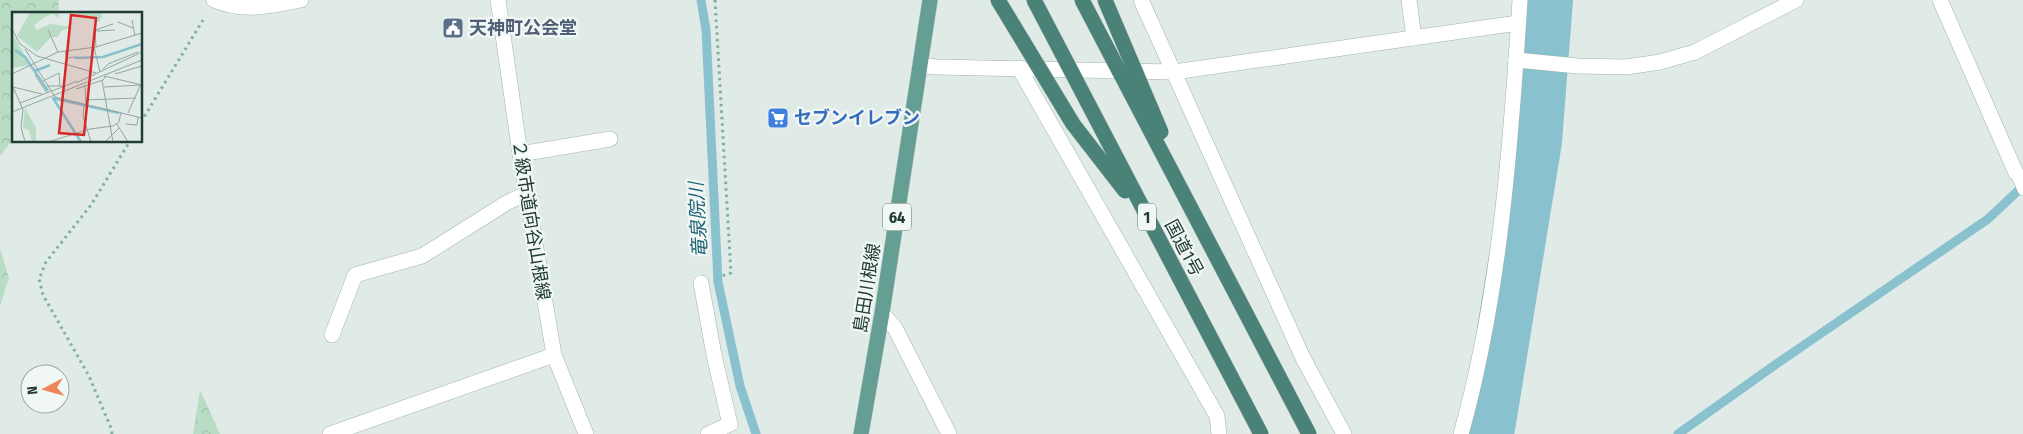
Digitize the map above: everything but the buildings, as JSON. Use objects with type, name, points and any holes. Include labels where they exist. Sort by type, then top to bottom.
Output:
[{"type":"highway","points":[[998,0],[1073,124],[1149,222]]},
{"type":"highway","name":"国道1号","points":[[1034,0],[1261,434]]},
{"type":"highway","name":"国道1号","points":[[1082,0],[1309,434]]},
{"type":"highway","points":[[1105,0],[1209,242]]},
{"type":"main road","name":"島田川根線","points":[[862,434],[930,0]]},
{"type":"street","points":[[218,1],[229,7],[261,8],[301,0]]},
{"type":"street","name":"２級市道向谷山根線","points":[[498,0],[526,194],[554,355],[586,434]]},
{"type":"street","points":[[1409,0],[1414,38]]},
{"type":"street","points":[[1461,434],[1474,388],[1496,266],[1520,0]]},
{"type":"street","points":[[1516,60],[1553,64],[1626,67],[1660,62],[1695,52],[1796,0]]},
{"type":"street","points":[[1940,0],[2016,173]]},
{"type":"street","points":[[1145,3],[1174,72],[1303,358],[1344,434]]},
{"type":"street","points":[[920,65],[936,67],[1174,72],[1518,23]]},
{"type":"street","points":[[1019,68],[1226,434]]},
{"type":"street","points":[[520,154],[610,139]]},
{"type":"street","points":[[332,335],[355,275],[422,256],[508,202],[526,194]]},
{"type":"street","points":[[702,283],[714,355],[730,424],[708,434]]},
{"type":"street","points":[[882,313],[895,328],[949,434]]},
{"type":"street","points":[[330,434],[554,355]]},
{"type":"street","points":[[1217,416],[1219,434]]},
{"type":"lane","points":[[2016,173],[2023,190]]},
{"type":"path","points":[[702,283],[731,273],[715,0]]},
{"type":"path","points":[[142,120],[218,1]]},
{"type":"path","points":[[112,434],[89,376],[43,295],[39,279],[46,262],[91,205],[129,142]]},
{"type":"green space","points":[[0,0],[59,0],[58,12],[12,12],[12,141],[0,156]]},
{"type":"green space","points":[[0,249],[9,278],[0,306]]},
{"type":"green space","points":[[200,390],[220,434],[193,434]]},
{"type":"waterway","name":"竜泉院川","points":[[701,0],[706,30],[718,282],[740,386],[756,434]]},
{"type":"waterway","points":[[1487,434],[1535,141],[1546,0]]},
{"type":"waterway","points":[[1678,434],[1988,219],[2023,186]]},
{"type":"place","name":"天神町公会堂","points":[[453,28]]},
{"type":"place","name":"セブンイレブン","points":[[778,118]]}]
